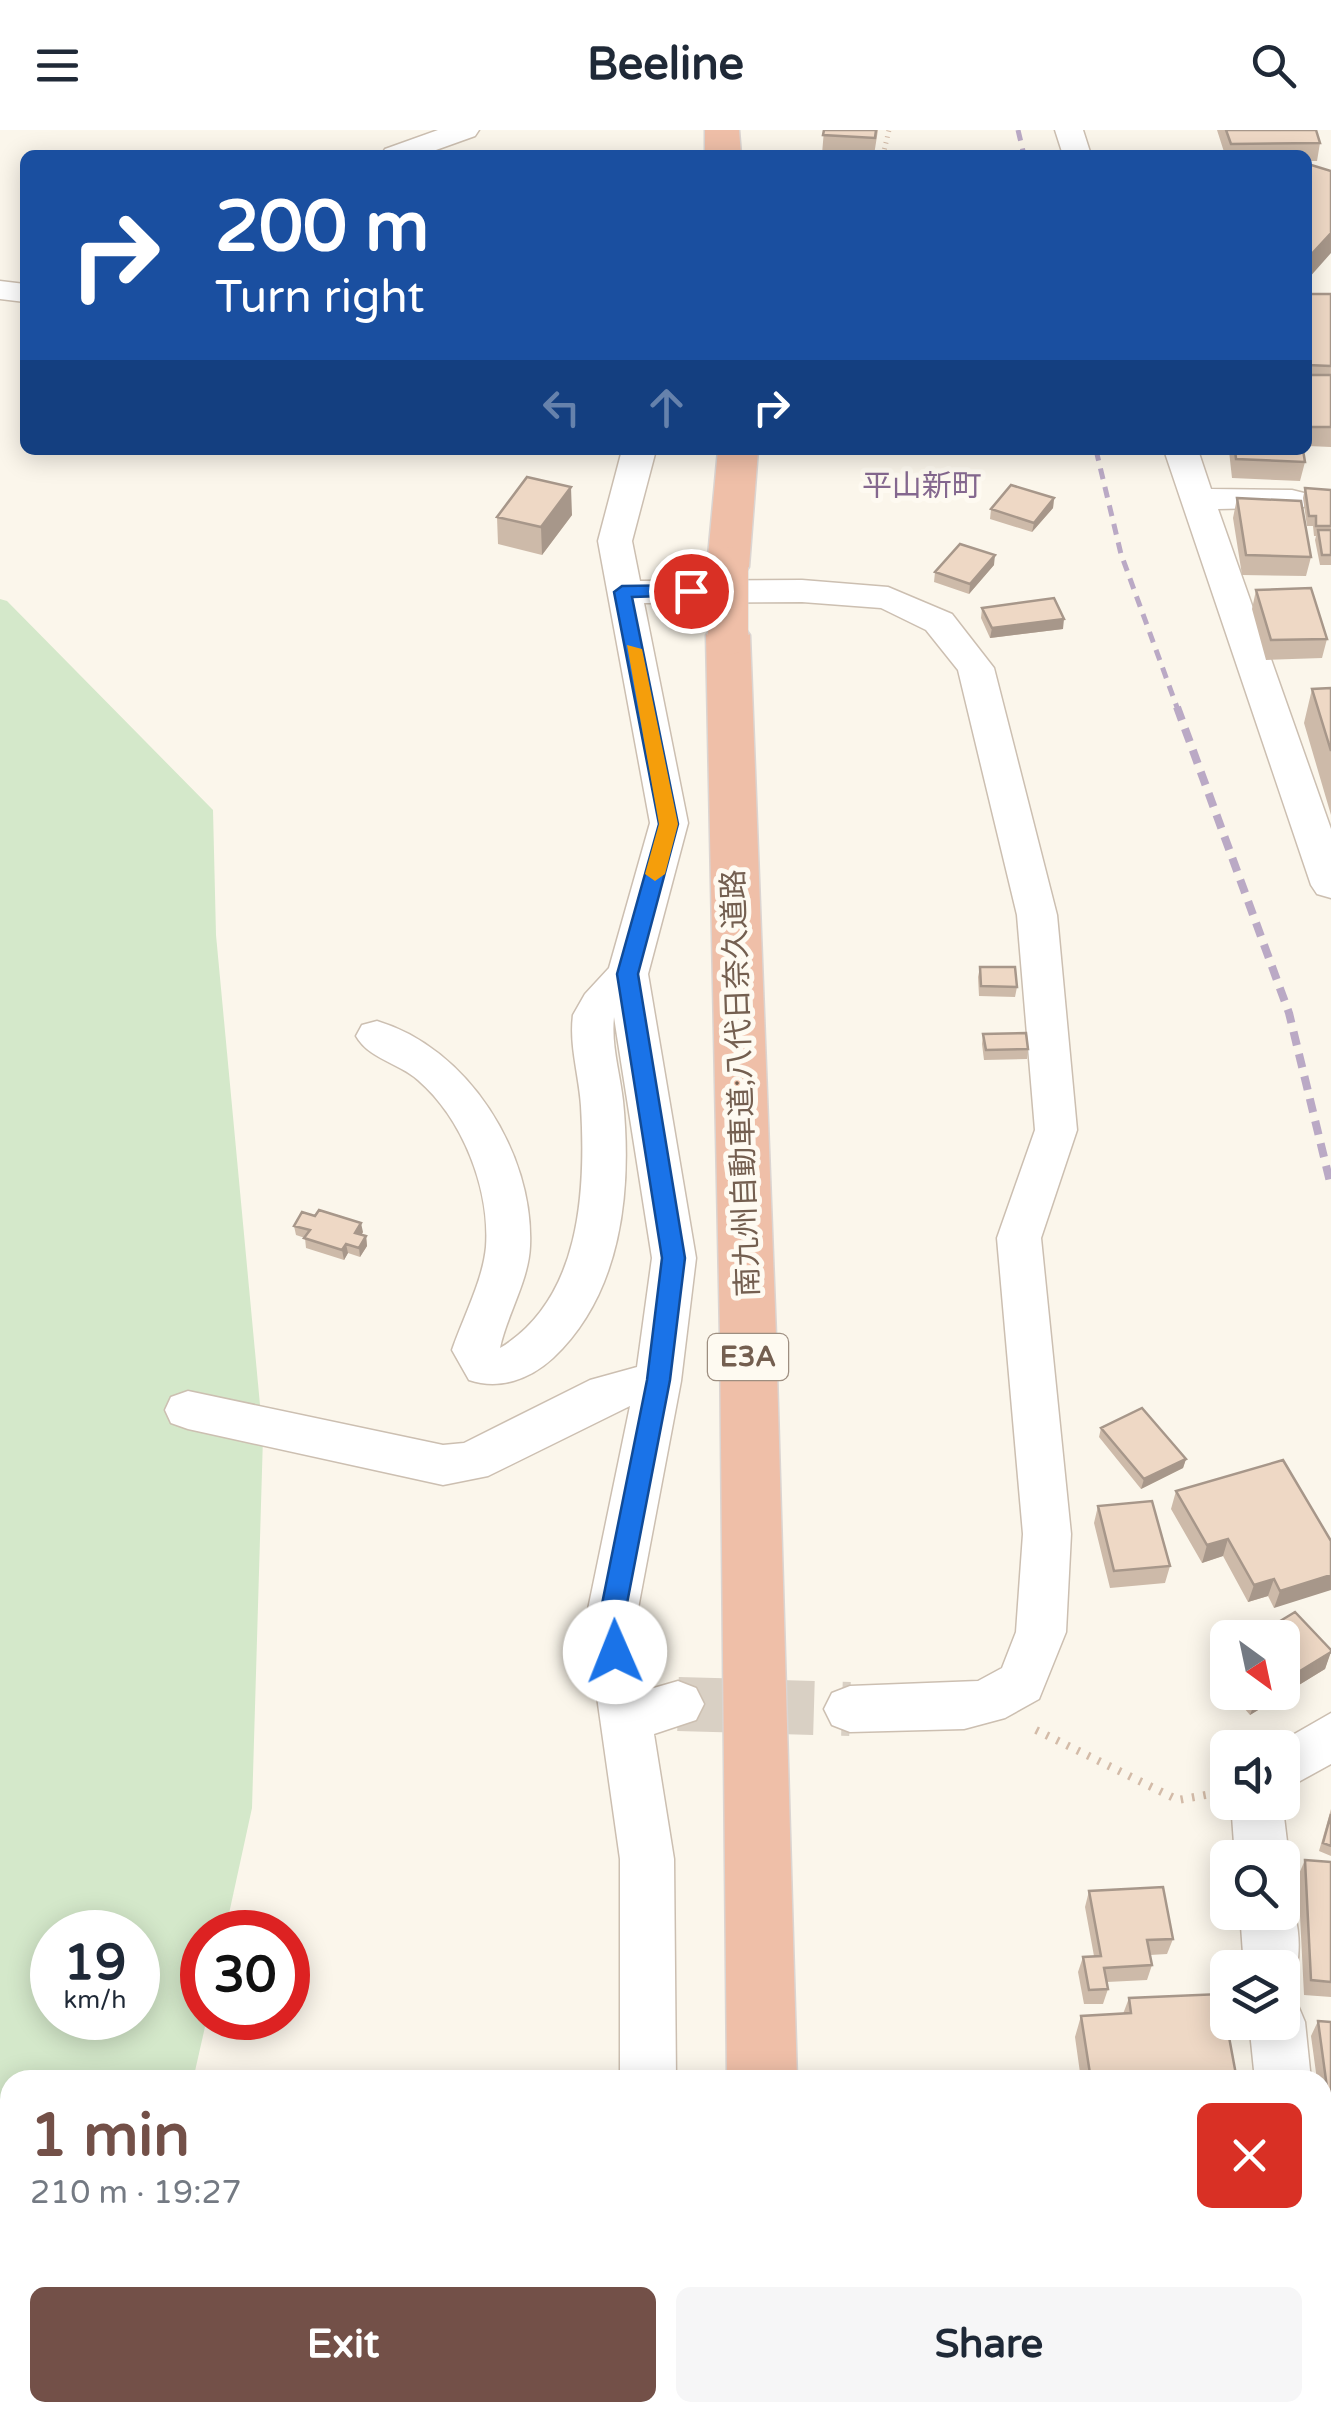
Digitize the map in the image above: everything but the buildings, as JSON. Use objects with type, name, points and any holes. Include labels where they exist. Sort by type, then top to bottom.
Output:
[{"type":"highway","name":"南九州自動車道;八代日奈久道路","points":[[724,455],[762,2070]]},
{"type":"highway","name":"南九州自動車道;八代日奈久道路","points":[[728,567],[738,455]]},
{"type":"street","points":[[409,150],[464,130]]},
{"type":"street","points":[[637,455],[614,540],[668,824],[628,974],[674,1258],[658,1380],[611,1619],[648,1859],[648,2070]]},
{"type":"street","points":[[1184,455],[1331,885]]},
{"type":"street","points":[[1200,498],[1292,500]]},
{"type":"street","points":[[622,592],[802,591],[888,598],[938,622],[976,668],[1037,915],[1056,1130],[1018,1238],[1047,1534],[1042,1632],[1021,1684],[987,1702],[850,1709]]},
{"type":"street","points":[[377,1036],[432,1068],[447,1084],[493,1162],[506,1196],[508,1250],[475,1350],[485,1367],[496,1368],[522,1360],[563,1319],[595,1256],[602,1186],[602,1105],[593,1021],[595,1009],[628,974]]},
{"type":"street","points":[[188,1410],[444,1465],[471,1462],[607,1393],[658,1380]]},
{"type":"street","points":[[624,1720],[678,1704]]},
{"type":"street","points":[[1300,1756],[1331,1736]]},
{"type":"street","points":[[1279,2040],[1281,2070]]},
{"type":"path","points":[[987,1702],[1084,1757],[1178,1800],[1210,1794]]},
{"type":"green space","points":[[0,599],[7,601],[213,810],[216,935],[263,1437],[252,1808],[230,1910],[180,1910],[180,2040],[202,2040],[195,2070],[0,2070]]},
{"type":"tunnel","points":[[678,1704],[850,1709]]},
{"type":"railway","points":[[1018,130],[1023,150]]},
{"type":"railway","points":[[1097,455],[1121,554],[1178,710]]},
{"type":"railway","points":[[1177,707],[1289,1013],[1331,1186]]},
{"type":"slow traffic","points":[[633,649],[668,824],[655,874]]},
{"type":"district","name":"平山新町","points":[[922,486]]},
{"type":"route","points":[[615,1652],[611,1619],[658,1380],[674,1258],[628,974],[668,824],[622,592],[691,591]]}]
